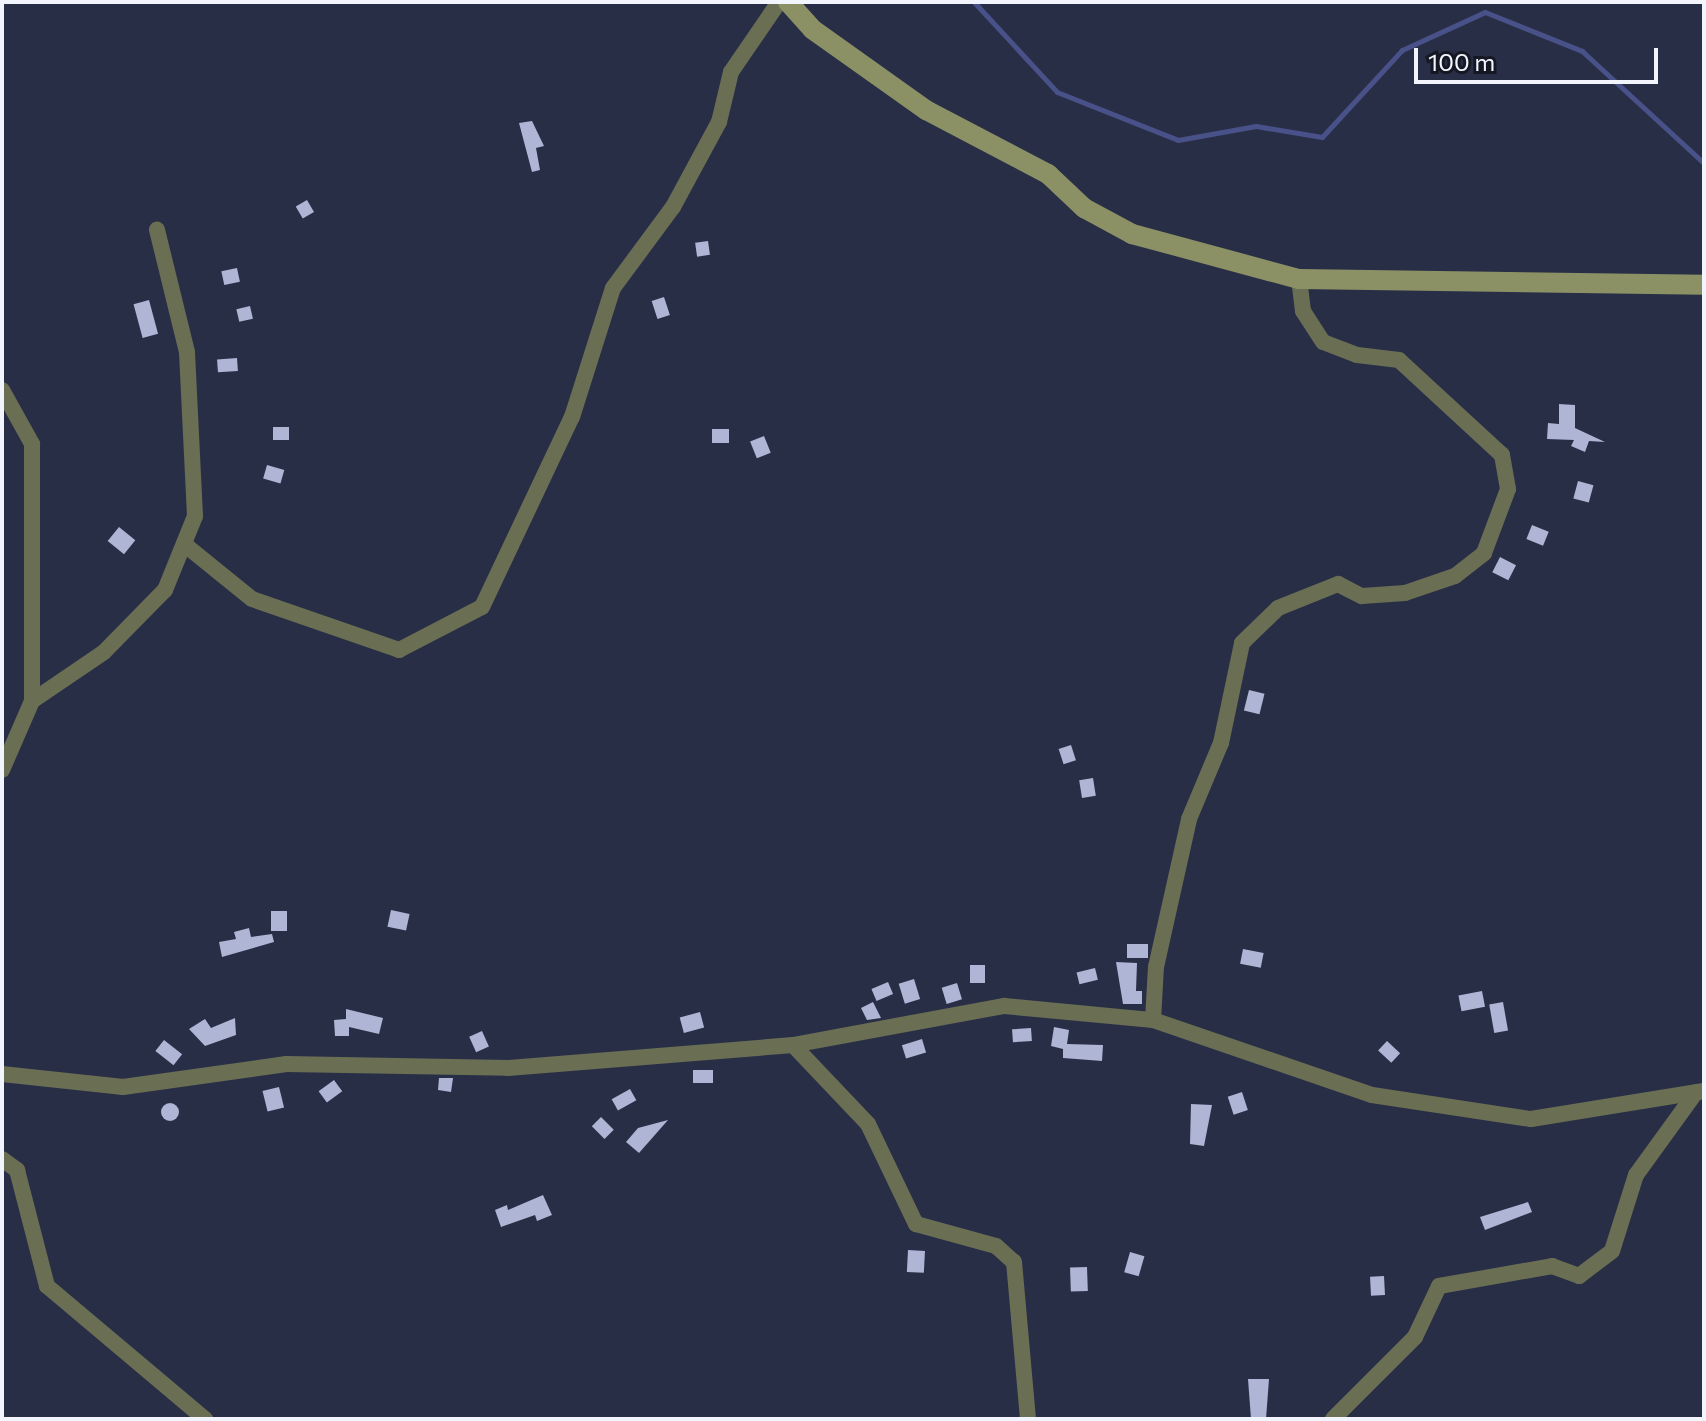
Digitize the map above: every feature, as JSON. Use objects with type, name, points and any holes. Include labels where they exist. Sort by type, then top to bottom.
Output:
[{"type":"main road","points":[[788,2],[812,29],[926,110],[1048,174],[1084,208],[1132,234],[1299,279],[1704,285]]},
{"type":"street","points":[[184,544],[252,599],[399,650],[482,607],[572,417],[613,288],[673,207],[719,122],[731,72],[779,2]]},
{"type":"street","points":[[32,701],[104,652],[165,590],[195,516],[187,352],[157,230]]},
{"type":"street","points":[[1153,1020],[1156,967],[1189,819],[1221,743],[1242,643],[1278,608],[1338,584],[1362,596],[1405,593],[1455,576],[1484,553],[1508,489],[1502,455],[1399,360],[1357,355],[1323,342],[1303,311],[1299,279]]},
{"type":"street","points":[[2,390],[32,444],[32,701],[2,770]]},
{"type":"street","points":[[2,1074],[123,1087],[286,1064],[508,1068],[793,1045],[1004,1006],[1153,1020],[1372,1095],[1531,1119],[1700,1091]]},
{"type":"street","points":[[793,1045],[868,1124],[916,1224],[996,1246],[1014,1262],[1028,1419]]},
{"type":"street","points":[[1333,1419],[1415,1337],[1439,1286],[1552,1266],[1579,1276],[1612,1251],[1636,1175],[1700,1091]]},
{"type":"street","points":[[2,1159],[17,1170],[47,1286],[205,1419]]},
{"type":"building","points":[[532,121],[544,146],[536,148],[540,170],[532,172],[519,123]]},
{"type":"building","points":[[307,200],[314,212],[303,219],[296,206]]},
{"type":"building","points":[[708,241],[710,255],[697,257],[695,243]]},
{"type":"building","points":[[237,268],[240,282],[224,285],[221,271]]},
{"type":"building","points":[[664,297],[670,315],[658,319],[652,301]]},
{"type":"building","points":[[149,300],[158,334],[143,338],[134,304]]},
{"type":"building","points":[[250,306],[253,319],[239,322],[236,309]]},
{"type":"building","points":[[237,358],[238,371],[218,372],[217,359]]},
{"type":"building","points":[[1559,404],[1575,405],[1575,428],[1605,442],[1589,441],[1585,452],[1571,446],[1574,440],[1547,439],[1548,423],[1559,424]]},
{"type":"building","points":[[273,427],[289,427],[289,440],[273,440]]},
{"type":"building","points":[[712,429],[729,429],[729,443],[712,443]]},
{"type":"building","points":[[764,436],[771,453],[757,458],[750,442]]},
{"type":"building","points":[[267,465],[284,470],[280,483],[263,478]]},
{"type":"building","points":[[1578,481],[1593,485],[1589,503],[1573,498]]},
{"type":"building","points":[[1532,525],[1549,532],[1543,546],[1526,539]]},
{"type":"building","points":[[119,527],[135,540],[124,554],[108,541]]},
{"type":"building","points":[[1500,557],[1516,565],[1508,580],[1492,572]]},
{"type":"building","points":[[1249,690],[1265,694],[1259,714],[1244,710]]},
{"type":"building","points":[[1071,745],[1076,760],[1064,764],[1059,749]]},
{"type":"building","points":[[1093,778],[1096,796],[1082,798],[1079,780]]},
{"type":"building","points":[[391,910],[410,914],[406,931],[387,927]]},
{"type":"building","points":[[271,911],[287,911],[287,931],[271,931]]},
{"type":"building","points":[[249,928],[251,937],[272,934],[274,942],[222,957],[219,942],[236,939],[234,932]]},
{"type":"building","points":[[1127,944],[1148,944],[1148,958],[1127,958]]},
{"type":"building","points":[[1243,949],[1264,953],[1261,968],[1240,964]]},
{"type":"building","points":[[1116,962],[1137,963],[1136,991],[1142,991],[1142,1004],[1123,1004]]},
{"type":"building","points":[[970,965],[985,965],[985,983],[970,983]]},
{"type":"building","points":[[1095,968],[1098,980],[1079,984],[1077,973]]},
{"type":"building","points":[[914,979],[920,999],[905,1004],[899,984]]},
{"type":"building","points":[[888,982],[893,994],[877,1001],[871,989]]},
{"type":"building","points":[[957,983],[962,999],[947,1004],[942,988]]},
{"type":"building","points":[[1482,991],[1485,1007],[1461,1011],[1458,996]]},
{"type":"building","points":[[873,1002],[881,1018],[867,1020],[861,1008]]},
{"type":"building","points":[[1503,1002],[1508,1031],[1494,1033],[1489,1004]]},
{"type":"building","points":[[346,1009],[383,1018],[379,1034],[349,1027],[349,1036],[335,1036],[334,1020],[346,1019]]},
{"type":"building","points":[[700,1012],[704,1027],[684,1033],[680,1017]]},
{"type":"building","points":[[235,1018],[236,1035],[205,1046],[189,1029],[205,1019],[211,1028]]},
{"type":"building","points":[[1054,1027],[1069,1030],[1067,1044],[1103,1045],[1102,1061],[1063,1058],[1063,1049],[1051,1046]]},
{"type":"building","points":[[1031,1028],[1032,1041],[1013,1042],[1012,1029]]},
{"type":"building","points":[[482,1031],[489,1047],[476,1052],[469,1037]]},
{"type":"building","points":[[922,1039],[926,1052],[906,1059],[902,1045]]},
{"type":"building","points":[[164,1040],[182,1054],[174,1065],[155,1051]]},
{"type":"building","points":[[1387,1041],[1400,1053],[1391,1063],[1378,1051]]},
{"type":"building","points":[[693,1070],[713,1070],[713,1083],[693,1083]]},
{"type":"building","points":[[439,1078],[453,1078],[451,1092],[438,1090]]},
{"type":"building","points":[[334,1080],[342,1091],[327,1102],[319,1091]]},
{"type":"building","points":[[279,1087],[284,1107],[268,1111],[263,1091]]},
{"type":"building","points":[[630,1089],[636,1100],[618,1111],[612,1099]]},
{"type":"building","points":[[1242,1092],[1248,1110],[1234,1115],[1228,1097]]},
{"type":"building","points":[[170,1103],[179,1112],[170,1121],[161,1112]]},
{"type":"building","points":[[1191,1104],[1212,1105],[1204,1146],[1190,1144]]},
{"type":"building","points":[[601,1117],[614,1130],[605,1139],[592,1126]]},
{"type":"building","points":[[668,1120],[639,1153],[626,1142],[638,1128]]},
{"type":"building","points":[[543,1195],[552,1215],[537,1221],[535,1215],[501,1227],[495,1210],[507,1205],[508,1210]]},
{"type":"building","points":[[1528,1202],[1532,1212],[1485,1230],[1480,1217]]},
{"type":"building","points":[[908,1250],[925,1251],[924,1273],[907,1272]]},
{"type":"building","points":[[1130,1252],[1144,1256],[1139,1276],[1124,1272]]},
{"type":"building","points":[[1087,1267],[1088,1291],[1071,1292],[1070,1268]]},
{"type":"building","points":[[1384,1276],[1385,1295],[1371,1296],[1370,1277]]},
{"type":"building","points":[[1248,1379],[1269,1379],[1266,1419],[1251,1419]]},
{"type":"waterway","points":[[974,2],[1057,92],[1178,140],[1256,126],[1322,137],[1402,50],[1485,12],[1582,51],[1704,163]]}]
